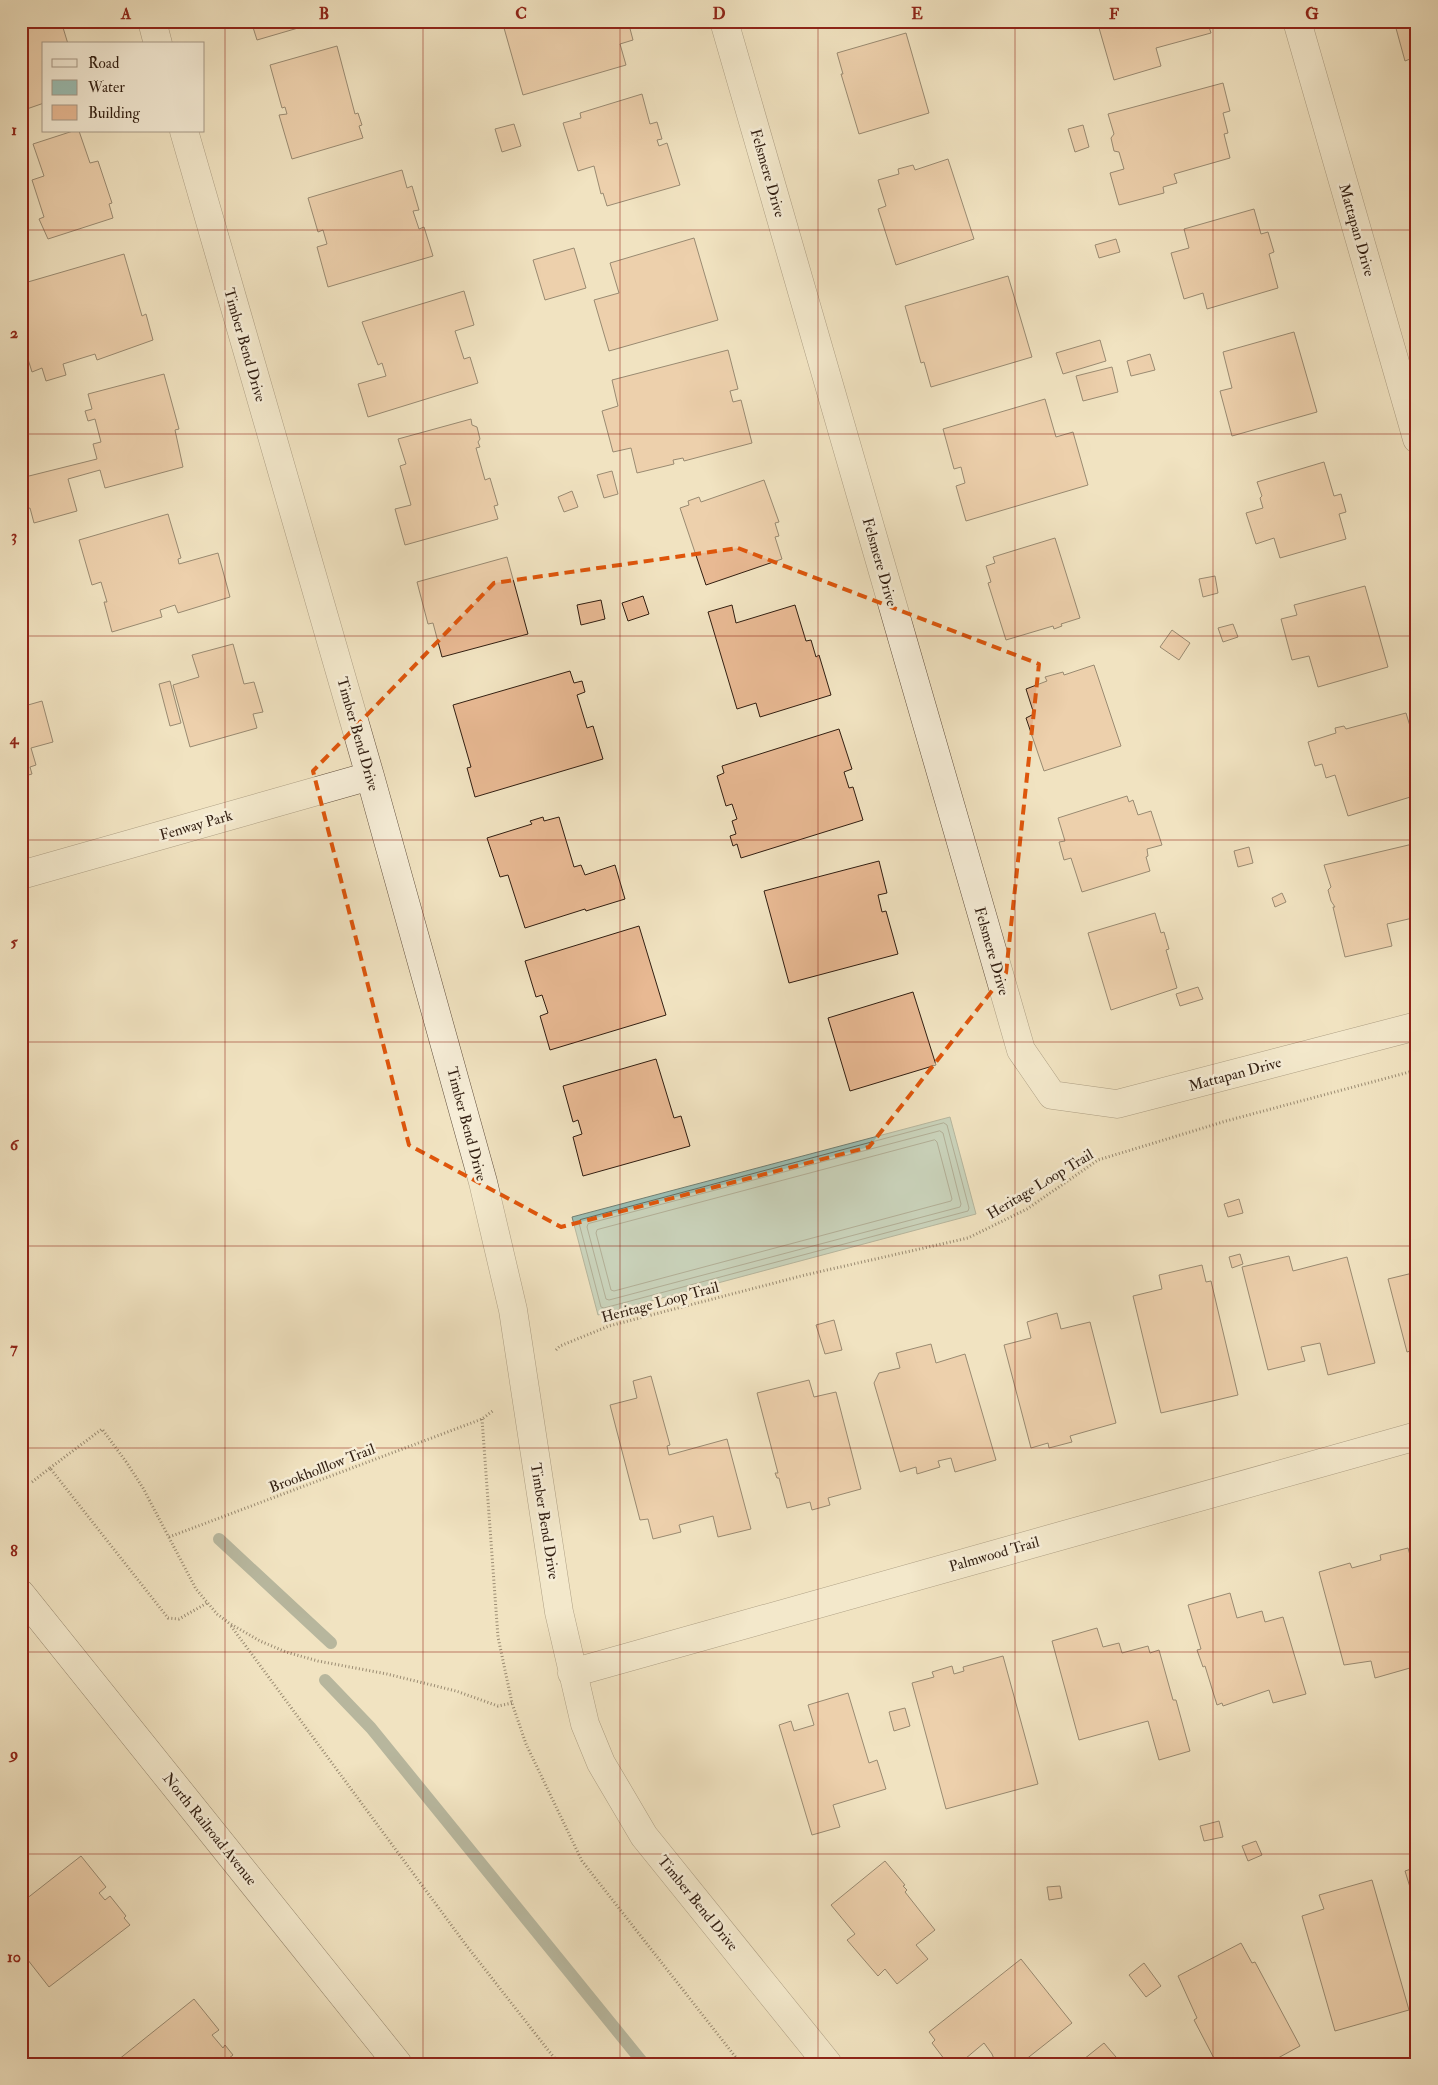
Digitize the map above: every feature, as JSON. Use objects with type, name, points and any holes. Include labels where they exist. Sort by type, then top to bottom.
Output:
[{"type":"street","points":[[152,21],[157,42]]},
{"type":"street","name":"Felsmere Drive","points":[[724,21],[1021,1050],[1052,1095]]},
{"type":"street","name":"Mattapan Drive","points":[[1297,21],[1417,439]]},
{"type":"street","name":"Timber Bend Drive","points":[[184,132],[370,776],[483,1182],[513,1310],[559,1612],[586,1724],[601,1763],[644,1836],[828,2064]]},
{"type":"street","name":"Fenway Park","points":[[21,875],[370,776]]},
{"type":"street","name":"Mattapan Drive","points":[[1052,1095],[1117,1104],[1417,1026]]},
{"type":"street","name":"Palmwood Trail","points":[[572,1672],[1417,1436]]},
{"type":"street","name":"North Railroad Avenue","points":[[21,1594],[398,2064]]},
{"type":"path","name":"Heritage Loop Trail","points":[[560,1346],[618,1324],[805,1275],[968,1238],[1026,1209],[1098,1160],[1226,1121],[1417,1070]]},
{"type":"path","name":"Brookholllow Trail","points":[[169,1537],[482,1419]]},
{"type":"path","points":[[32,1482],[102,1429],[127,1463],[169,1537],[188,1576],[207,1603],[229,1623],[460,1937],[559,2064]]},
{"type":"path","points":[[50,1468],[168,1618],[179,1620],[207,1603]]},
{"type":"path","points":[[229,1623],[260,1641],[286,1652],[456,1691],[498,1706],[512,1703]]},
{"type":"highlighted area","points":[[738,548],[1039,664],[1006,973],[869,1147],[561,1227],[409,1145],[313,771],[494,583]]},
{"type":"water","points":[[950,1117],[976,1214],[598,1315],[572,1217]]},
{"type":"building","points":[[21,21],[61,21],[67,42],[42,42],[42,104],[21,111]]},
{"type":"building","points":[[251,21],[322,21],[257,40]]},
{"type":"building","points":[[524,21],[628,21],[633,40],[620,44],[626,65],[523,95],[504,28]]},
{"type":"building","points":[[1097,21],[1207,21],[1211,33],[1156,48],[1161,66],[1114,80]]},
{"type":"building","points":[[1394,21],[1417,21],[1417,83],[1410,59],[1405,61]]},
{"type":"building","points":[[906,33],[929,113],[859,134],[841,74],[843,74],[837,53]]},
{"type":"building","points":[[337,46],[355,114],[358,113],[362,125],[359,126],[363,138],[292,159],[279,115],[287,114],[285,107],[282,108],[270,65]]},
{"type":"building","points":[[1223,83],[1230,111],[1223,113],[1228,133],[1224,134],[1230,158],[1174,174],[1177,183],[1163,187],[1164,193],[1119,205],[1110,173],[1124,169],[1119,152],[1114,151],[1111,138],[1114,134],[1108,114]]},
{"type":"building","points":[[642,94],[650,124],[657,122],[662,139],[657,140],[659,146],[667,143],[680,185],[607,206],[603,193],[601,194],[594,166],[578,171],[563,123],[581,118],[580,113]]},
{"type":"building","points":[[514,124],[521,146],[502,152],[495,129]]},
{"type":"building","points":[[1083,125],[1089,147],[1075,152],[1068,129]]},
{"type":"building","points":[[70,132],[79,132],[90,163],[98,161],[112,203],[109,204],[113,218],[48,239],[39,219],[44,217],[32,180],[44,176],[33,144]]},
{"type":"building","points":[[948,159],[974,239],[896,265],[878,209],[886,206],[878,180],[899,174],[898,169],[913,165],[915,170]]},
{"type":"building","points":[[402,170],[407,188],[412,186],[419,210],[413,211],[419,229],[424,227],[433,256],[328,287],[317,247],[327,244],[323,230],[318,232],[308,198]]},
{"type":"building","points":[[1254,209],[1261,234],[1268,232],[1274,252],[1269,254],[1278,288],[1207,309],[1203,293],[1184,299],[1171,253],[1189,248],[1184,229]]},
{"type":"building","points":[[694,238],[718,320],[609,351],[594,300],[619,293],[610,263]]},
{"type":"building","points":[[1116,239],[1120,252],[1099,258],[1095,245]]},
{"type":"building","points":[[574,248],[586,288],[545,300],[533,260]]},
{"type":"building","points":[[124,254],[142,316],[146,314],[153,340],[97,360],[95,354],[63,364],[66,375],[46,381],[42,368],[32,372],[21,337],[21,284]]},
{"type":"building","points":[[1008,276],[1032,357],[931,387],[924,362],[921,363],[905,306]]},
{"type":"building","points":[[464,291],[474,325],[455,331],[464,359],[470,357],[478,383],[368,417],[358,384],[386,376],[382,363],[378,365],[362,322]]},
{"type":"building","points":[[1294,332],[1317,412],[1232,436],[1220,391],[1232,388],[1223,352]]},
{"type":"building","points":[[1100,340],[1106,361],[1063,374],[1056,353]]},
{"type":"building","points":[[728,350],[738,389],[730,391],[733,402],[741,400],[752,443],[684,461],[683,458],[673,460],[674,464],[637,473],[631,448],[613,452],[602,411],[618,406],[612,380]]},
{"type":"building","points":[[1150,354],[1155,370],[1131,376],[1127,361]]},
{"type":"building","points":[[1112,367],[1118,392],[1083,401],[1076,376]]},
{"type":"building","points":[[164,374],[179,429],[175,430],[183,467],[105,488],[100,470],[68,479],[77,511],[34,523],[30,508],[21,510],[21,489],[24,488],[21,478],[97,459],[93,444],[101,442],[95,419],[88,421],[85,411],[92,409],[88,394]]},
{"type":"building","points":[[1045,399],[1056,437],[1073,432],[1088,485],[966,521],[956,486],[965,483],[961,467],[954,469],[943,429]]},
{"type":"building","points":[[471,419],[472,425],[477,427],[480,447],[476,448],[485,480],[490,478],[498,505],[494,506],[498,519],[405,545],[395,509],[411,505],[400,466],[406,464],[398,439]]},
{"type":"building","points":[[1324,462],[1334,496],[1341,494],[1346,512],[1339,514],[1346,539],[1280,558],[1274,538],[1256,544],[1246,513],[1263,508],[1260,498],[1262,496],[1257,482]]},
{"type":"building","points":[[612,471],[618,494],[604,498],[597,475]]},
{"type":"building","points":[[764,480],[779,522],[775,523],[779,536],[775,537],[782,559],[706,585],[680,508],[689,505],[688,501],[699,497],[701,502]]},
{"type":"building","points":[[572,491],[578,507],[564,512],[558,497]]},
{"type":"building","points":[[168,514],[181,558],[178,559],[179,564],[218,553],[230,597],[178,613],[175,605],[160,610],[162,617],[112,632],[104,602],[107,602],[101,582],[92,585],[79,540]]},
{"type":"building","points":[[1055,538],[1080,618],[1061,624],[1062,626],[1054,629],[1053,626],[1006,640],[988,583],[991,582],[986,566],[995,563],[993,557]]},
{"type":"building","points":[[507,557],[528,634],[442,657],[433,623],[428,624],[417,582]]},
{"type":"building","points":[[1215,576],[1218,593],[1203,597],[1199,579]]},
{"type":"building","points":[[1365,586],[1388,667],[1318,687],[1309,656],[1292,660],[1281,619],[1297,615],[1294,605]]},
{"type":"building","points":[[643,596],[649,614],[628,621],[622,603]]},
{"type":"building","points":[[601,600],[605,619],[581,625],[577,605]]},
{"type":"building","points":[[732,605],[736,623],[795,605],[806,641],[811,640],[816,657],[819,655],[831,695],[760,717],[756,703],[737,709],[708,612]]},
{"type":"building","points":[[1233,624],[1238,637],[1223,642],[1218,628]]},
{"type":"building","points":[[1172,630],[1190,643],[1179,660],[1160,647]]},
{"type":"building","points":[[233,644],[244,684],[254,682],[263,712],[253,714],[257,728],[190,747],[173,685],[199,677],[192,655]]},
{"type":"building","points":[[1094,665],[1121,746],[1044,771],[1026,718],[1034,714],[1026,689],[1047,681],[1045,677],[1063,672],[1064,675]]},
{"type":"building","points":[[570,671],[574,683],[582,681],[585,692],[577,695],[587,728],[593,726],[603,759],[475,797],[467,768],[471,767],[453,705]]},
{"type":"building","points":[[21,681],[28,705],[42,701],[53,742],[31,748],[36,765],[30,767],[32,774],[21,777]]},
{"type":"building","points":[[170,681],[181,723],[170,726],[159,684]]},
{"type":"building","points":[[1406,713],[1417,749],[1417,762],[1412,764],[1417,778],[1417,795],[1348,816],[1335,775],[1326,778],[1322,764],[1315,766],[1308,742],[1336,733],[1335,728],[1344,726],[1346,729]]},
{"type":"building","points":[[839,729],[852,769],[844,772],[849,788],[853,787],[863,820],[741,858],[737,844],[733,846],[730,836],[736,834],[732,821],[737,819],[732,804],[726,806],[717,776],[724,773],[722,766]]},
{"type":"building","points":[[1127,796],[1129,802],[1133,800],[1138,815],[1151,811],[1162,845],[1147,849],[1148,856],[1146,857],[1150,871],[1082,892],[1071,858],[1064,860],[1059,842],[1065,841],[1058,818]]},
{"type":"building","points":[[543,817],[544,821],[559,817],[574,867],[581,865],[585,875],[615,865],[625,899],[586,911],[585,909],[525,928],[508,875],[500,877],[487,838],[532,824],[530,821]]},
{"type":"building","points":[[1417,843],[1417,917],[1387,924],[1392,946],[1345,957],[1333,907],[1335,907],[1328,890],[1331,887],[1324,865]]},
{"type":"building","points":[[1249,847],[1253,863],[1238,867],[1234,851]]},
{"type":"building","points":[[879,861],[887,893],[878,895],[882,912],[886,911],[898,954],[789,983],[764,891]]},
{"type":"building","points":[[1282,893],[1286,902],[1275,907],[1272,898]]},
{"type":"building","points":[[1155,913],[1161,933],[1164,932],[1169,949],[1166,950],[1177,988],[1111,1010],[1088,933]]},
{"type":"building","points":[[639,926],[666,1015],[550,1050],[540,1016],[548,1013],[542,995],[536,997],[525,961]]},
{"type":"building","points":[[1198,987],[1203,999],[1180,1006],[1176,994]]},
{"type":"building","points":[[913,992],[936,1065],[850,1091],[828,1018]]},
{"type":"building","points":[[656,1059],[674,1118],[681,1116],[690,1146],[583,1176],[573,1137],[582,1134],[578,1120],[573,1122],[563,1086]]},
{"type":"building","points":[[1239,1199],[1243,1213],[1228,1217],[1224,1204]]},
{"type":"building","points":[[1240,1254],[1243,1264],[1232,1268],[1229,1257]]},
{"type":"building","points":[[1289,1256],[1293,1271],[1347,1257],[1375,1363],[1328,1375],[1320,1343],[1301,1347],[1305,1361],[1268,1370],[1242,1267]]},
{"type":"building","points":[[1202,1265],[1206,1282],[1211,1281],[1238,1395],[1161,1413],[1133,1296],[1162,1289],[1159,1275]]},
{"type":"building","points":[[1417,1272],[1417,1349],[1407,1352],[1388,1279]]},
{"type":"building","points":[[1057,1313],[1061,1329],[1090,1322],[1116,1423],[1070,1436],[1072,1442],[1049,1448],[1048,1443],[1031,1448],[1004,1345],[1031,1338],[1027,1322]]},
{"type":"building","points":[[834,1320],[842,1350],[825,1354],[816,1325]]},
{"type":"building","points":[[931,1344],[936,1363],[965,1354],[996,1460],[955,1472],[951,1458],[938,1461],[940,1467],[917,1474],[916,1467],[900,1472],[874,1383],[879,1373],[900,1368],[896,1353]]},
{"type":"building","points":[[651,1376],[670,1445],[667,1446],[669,1455],[727,1439],[751,1529],[718,1537],[713,1516],[679,1525],[681,1532],[653,1539],[648,1519],[640,1520],[610,1405],[637,1398],[633,1381]]},
{"type":"building","points":[[809,1380],[814,1397],[836,1392],[861,1489],[828,1498],[830,1505],[812,1510],[810,1502],[787,1508],[779,1478],[777,1478],[775,1473],[778,1473],[757,1393]]},
{"type":"building","points":[[1408,1548],[1417,1580],[1417,1650],[1415,1651],[1417,1666],[1375,1678],[1371,1661],[1344,1665],[1319,1572],[1350,1563],[1352,1568],[1381,1560],[1380,1555]]},
{"type":"building","points":[[1230,1593],[1237,1618],[1262,1611],[1265,1622],[1283,1617],[1306,1694],[1273,1703],[1269,1690],[1223,1706],[1222,1703],[1217,1705],[1205,1666],[1203,1667],[1197,1650],[1201,1649],[1188,1605]]},
{"type":"building","points":[[1097,1628],[1103,1647],[1119,1643],[1122,1653],[1148,1646],[1150,1653],[1159,1650],[1173,1700],[1176,1700],[1190,1751],[1159,1760],[1148,1721],[1079,1740],[1052,1641]]},
{"type":"building","points":[[1003,1656],[1038,1784],[946,1809],[912,1683],[934,1677],[932,1672],[952,1666],[954,1674],[964,1671],[963,1667]]},
{"type":"building","points":[[848,1693],[869,1763],[877,1760],[886,1789],[833,1805],[840,1827],[812,1835],[779,1725],[791,1721],[794,1731],[814,1725],[808,1705]]},
{"type":"building","points":[[905,1708],[910,1726],[894,1731],[889,1712]]},
{"type":"building","points":[[1219,1821],[1223,1837],[1204,1841],[1200,1826]]},
{"type":"building","points":[[1256,1841],[1262,1855],[1248,1861],[1242,1846]]},
{"type":"building","points":[[81,1856],[106,1887],[99,1893],[105,1900],[110,1896],[126,1916],[124,1918],[130,1925],[49,1987],[24,1955],[29,1951],[21,1941],[21,1903]]},
{"type":"building","points":[[885,1861],[905,1885],[903,1886],[907,1890],[905,1892],[935,1930],[916,1945],[928,1959],[897,1984],[885,1969],[878,1976],[847,1940],[855,1934],[831,1905]]},
{"type":"building","points":[[1417,1867],[1417,1910],[1405,1871]]},
{"type":"building","points":[[1372,1880],[1409,2010],[1335,2031],[1302,1916],[1324,1909],[1319,1895]]},
{"type":"building","points":[[1060,1886],[1062,1898],[1049,1900],[1047,1887]]},
{"type":"building","points":[[1241,1943],[1252,1963],[1255,1962],[1300,2046],[1267,2064],[1262,2064],[1259,2058],[1248,2064],[1217,2064],[1194,2020],[1197,2018],[1178,1976]]},
{"type":"building","points":[[1021,1959],[1072,2023],[1020,2064],[996,2064],[984,2043],[959,2064],[954,2058],[948,2064],[932,2043],[935,2040],[929,2032]]},
{"type":"building","points":[[1144,1963],[1161,1986],[1146,1997],[1129,1975]]},
{"type":"building","points":[[194,1999],[219,2030],[212,2035],[223,2048],[225,2045],[233,2055],[228,2059],[232,2064],[113,2064]]},
{"type":"building","points":[[1104,2043],[1116,2057],[1107,2064],[1087,2064],[1084,2059]]},
{"type":"building","points":[[1120,2058],[1124,2064],[1113,2064]]},
{"type":"waterway","points":[[219,1539],[331,1643]]},
{"type":"waterway","points":[[325,1680],[371,1728],[644,2064]]}]
